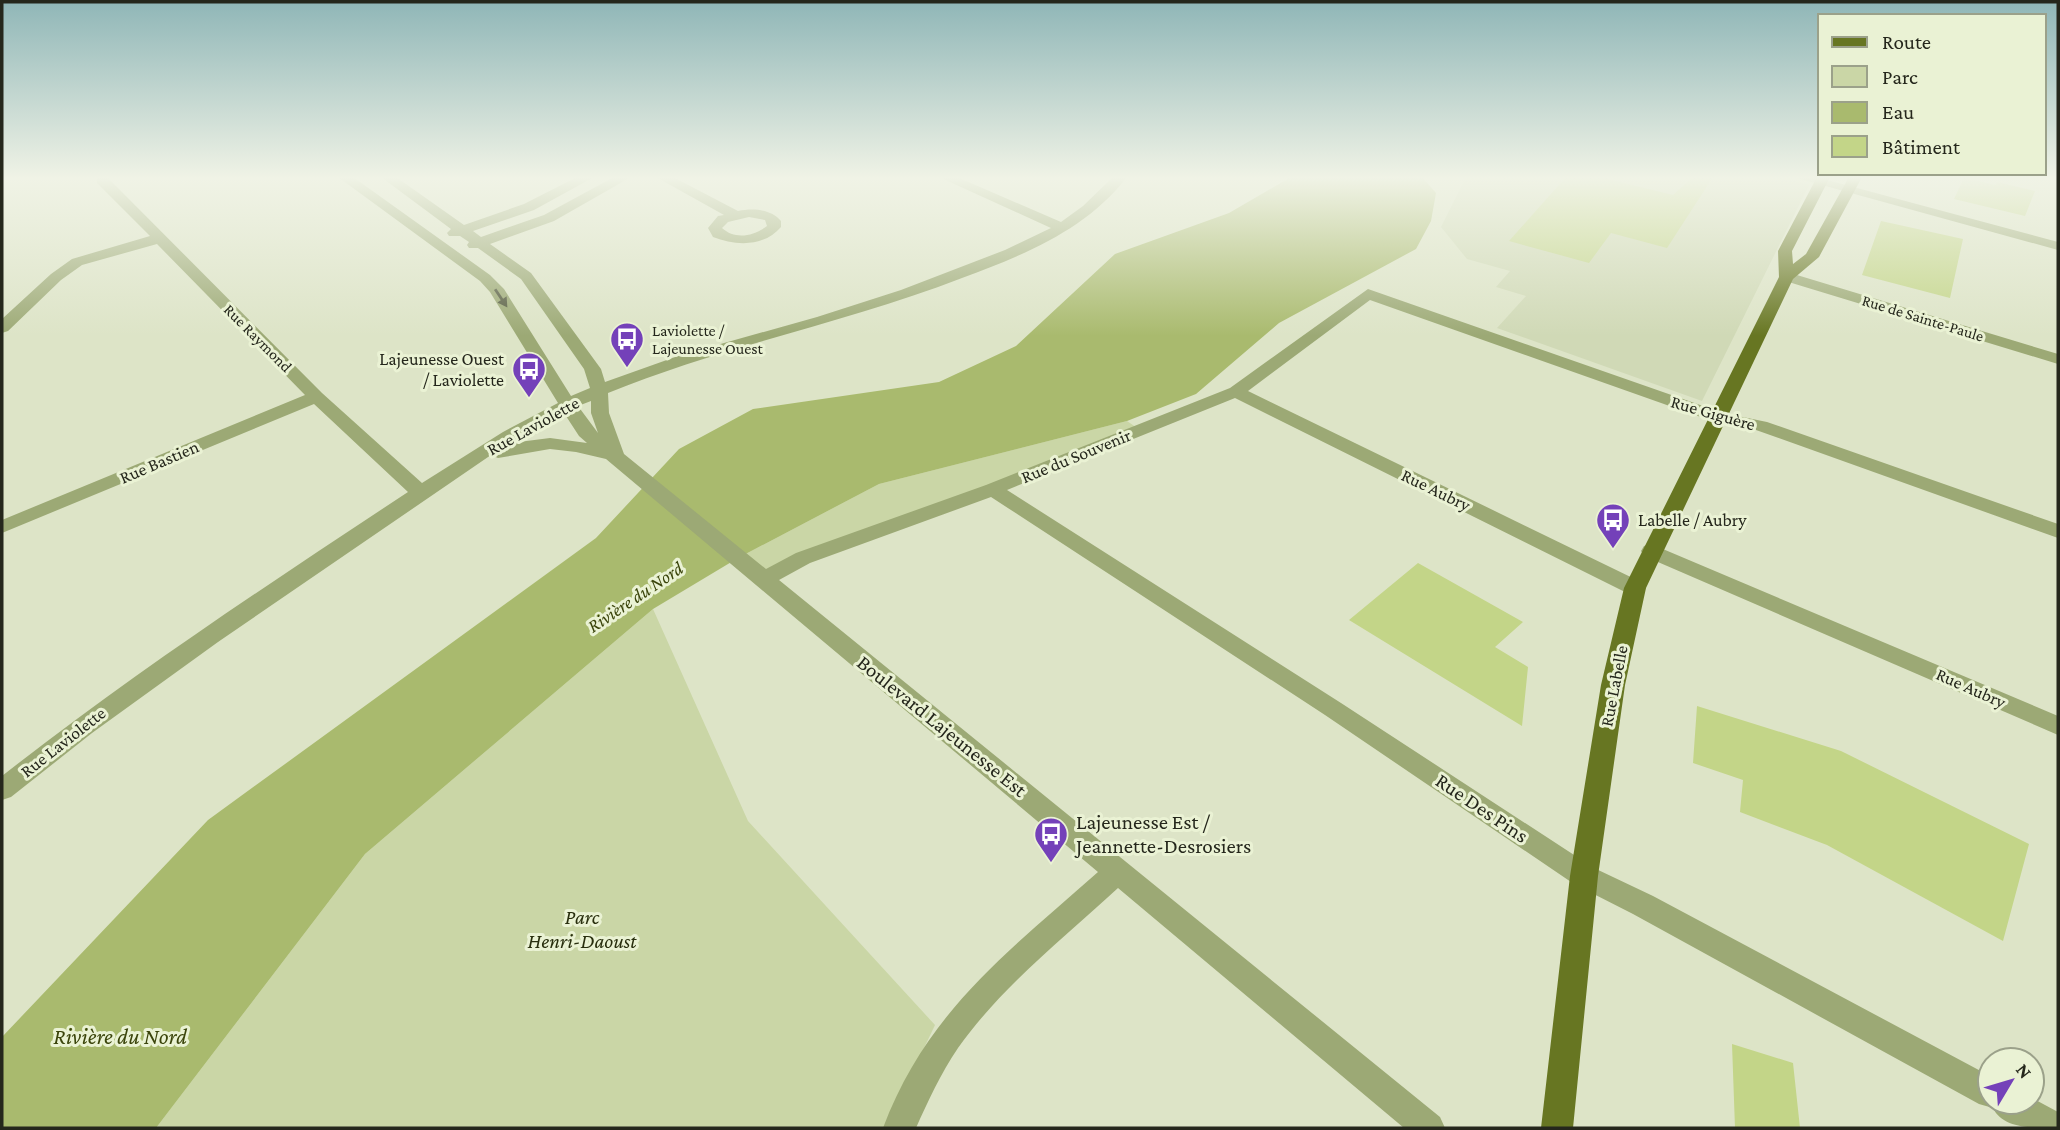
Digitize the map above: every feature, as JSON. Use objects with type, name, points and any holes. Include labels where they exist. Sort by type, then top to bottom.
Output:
[{"type":"main road","name":"Rue Labelle","points":[[1787,277],[1785,251],[1796,230]]},
{"type":"main road","name":"Rue Labelle","points":[[1557,1128],[1584,876],[1613,685],[1635,588],[1787,277],[1812,257],[1827,230]]},
{"type":"street","name":"Rue Raymond","points":[[152,230],[316,397],[421,493]]},
{"type":"street","name":"Boulevard Lajeunesse Est","points":[[417,230],[496,289],[585,432],[1429,1128]]},
{"type":"street","points":[[433,241],[464,230],[526,276],[592,369],[599,390],[600,413],[623,465]]},
{"type":"street","points":[[450,253],[516,230]]},
{"type":"street","name":"Rue Laviolette","points":[[2,790],[134,687],[421,493],[568,404],[687,358],[806,326],[933,284],[1017,251],[1060,230]]},
{"type":"street","points":[[2005,230],[2058,246]]},
{"type":"street","points":[[2037,230],[2058,235]]},
{"type":"street","points":[[2,328],[56,277],[77,262],[160,238]]},
{"type":"street","name":"Rue de Sainte-Paule","points":[[1787,277],[2058,359]]},
{"type":"street","name":"Rue Giguère","points":[[1368,294],[1718,417],[1761,426],[2058,531]]},
{"type":"street","name":"Rue du Souvenir","points":[[763,580],[803,558],[993,488],[1236,392],[1368,294]]},
{"type":"street","name":"Rue Aubry","points":[[1236,392],[1635,588]]},
{"type":"street","name":"Rue Bastien","points":[[2,527],[316,397]]},
{"type":"street","points":[[475,458],[513,448],[554,443],[581,446],[623,465]]},
{"type":"street","name":"Rue Des Pins","points":[[993,488],[1014,505],[1333,709],[1584,876],[1643,905],[1976,1085]]},
{"type":"street","name":"Rue Aubry","points":[[1651,551],[2058,726]]},
{"type":"street","points":[[899,1128],[919,1085],[956,1026],[1007,971],[1118,871]]},
{"type":"street","points":[[2033,1116],[2055,1128],[2058,1112]]},
{"type":"shaded area","points":[[1443,230],[1787,230],[1702,401],[1497,328],[1526,296],[1496,287],[1510,271],[1467,259]]},
{"type":"green space","points":[[1127,421],[1140,430],[763,580],[738,558],[879,484]]},
{"type":"green space","name":"Parc Henri-Daoust","points":[[653,609],[748,821],[935,1025],[886,1128],[156,1128],[365,854]]},
{"type":"water","name":"Rivière du Nord","points":[[1182,230],[1426,230],[1416,249],[1279,323],[1196,394],[1127,421],[879,484],[738,558],[653,609],[365,854],[156,1128],[2,1128],[2,1037],[208,820],[596,538],[679,449],[753,409],[939,382],[1016,346],[1115,254]]},
{"type":"building","points":[[1519,230],[1679,230],[1667,248],[1611,233],[1589,263],[1509,241]]},
{"type":"building","points":[[1878,230],[1921,230],[1963,239],[1950,298],[1862,275]]},
{"type":"building","points":[[1418,563],[1523,622],[1495,647],[1528,667],[1522,726],[1349,620]]},
{"type":"building","points":[[1697,706],[1841,751],[2029,844],[2003,941],[1827,845],[1740,812],[1743,780],[1693,763]]},
{"type":"building","points":[[1732,1044],[1793,1063],[1800,1128],[1735,1128]]},
{"type":"place","name":"Laviolette / Lajeunesse Ouest","points":[[627,369]]},
{"type":"place","name":"Lajeunesse Ouest / Laviolette","points":[[529,399]]},
{"type":"place","name":"Labelle / Aubry","points":[[1613,550]]},
{"type":"place","name":"Lajeunesse Est / Jeannette-Desrosiers","points":[[1051,864]]}]
